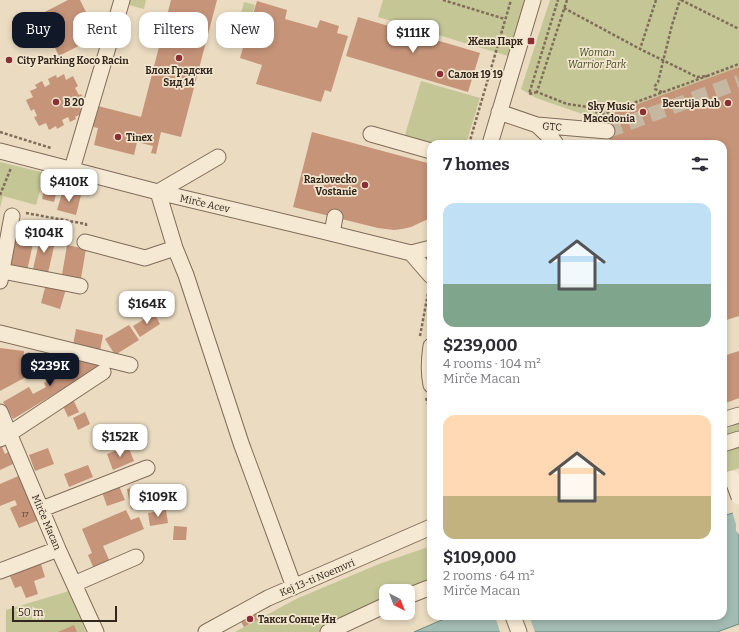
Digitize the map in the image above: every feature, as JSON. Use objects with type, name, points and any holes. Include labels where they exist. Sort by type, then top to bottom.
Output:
[{"type":"street","points":[[72,169],[122,0]]},
{"type":"street","points":[[491,140],[533,0]]},
{"type":"street","name":"GTC","points":[[499,112],[537,125],[607,131]]},
{"type":"street","points":[[537,125],[553,140]]},
{"type":"street","points":[[371,134],[427,150]]},
{"type":"street","name":"Mirče Acev","points":[[0,151],[158,192],[412,253],[427,249]]},
{"type":"street","points":[[218,157],[158,192],[175,248],[186,275],[241,443],[294,587]]},
{"type":"street","points":[[17,214],[1,276],[80,286]]},
{"type":"street","points":[[327,232],[331,216]]},
{"type":"street","points":[[85,242],[145,258],[175,248]]},
{"type":"street","points":[[412,253],[427,277]]},
{"type":"street","points":[[0,333],[130,365]]},
{"type":"street","points":[[5,436],[103,372]]},
{"type":"street","name":"Mirče Macan","points":[[0,412],[5,436],[42,509],[58,549],[96,632]]},
{"type":"street","points":[[727,418],[739,414]]},
{"type":"street","points":[[727,443],[739,439]]},
{"type":"street","points":[[42,509],[147,468]]},
{"type":"street","points":[[731,477],[739,497]]},
{"type":"street","name":"Kej 13-ti Noemvri","points":[[206,632],[268,598],[427,529]]},
{"type":"street","points":[[0,571],[58,549]]},
{"type":"street","points":[[74,584],[136,557]]},
{"type":"street","points":[[415,593],[427,588]]},
{"type":"street","points":[[328,632],[379,608]]},
{"type":"street","points":[[515,620],[519,632]]},
{"type":"path","points":[[443,0],[506,19]]},
{"type":"path","points":[[470,140],[512,0]]},
{"type":"path","points":[[558,0],[529,94],[537,92],[567,104],[595,108],[598,116],[739,64]]},
{"type":"path","points":[[537,92],[566,0]]},
{"type":"path","points":[[640,49],[656,0]]},
{"type":"path","points":[[662,92],[654,89],[658,82],[672,25],[681,0],[739,28]]},
{"type":"path","points":[[564,8],[640,49],[697,76],[707,76]]},
{"type":"path","points":[[0,195],[11,167]]},
{"type":"path","points":[[17,214],[86,224],[85,242]]},
{"type":"path","points":[[426,342],[427,324]]},
{"type":"green space","points":[[126,0],[146,0],[144,9],[125,4]]},
{"type":"green space","points":[[383,0],[533,0],[515,58],[378,17]]},
{"type":"green space","name":"Woman Warrior Park","points":[[550,0],[739,0],[739,67],[597,119],[536,98],[521,89]]},
{"type":"green space","points":[[244,2],[255,5],[253,12],[241,12]]},
{"type":"green space","points":[[421,81],[480,98],[467,140],[427,140],[427,143],[404,138]]},
{"type":"green space","points":[[0,162],[45,173],[36,205],[3,196],[0,208]]},
{"type":"green space","points":[[739,424],[739,468],[727,472],[727,428]]},
{"type":"green space","points":[[427,547],[427,591],[415,591],[415,584],[379,584],[379,612],[335,632],[235,632],[296,599],[379,564]]},
{"type":"green space","points":[[69,591],[86,632],[6,632],[6,610]]},
{"type":"water","points":[[739,511],[739,624],[717,632],[414,632],[442,620],[727,620],[727,515]]},
{"type":"pier","points":[[739,509],[739,534],[736,531],[736,524],[732,511]]},
{"type":"pier","points":[[496,620],[530,620],[535,632],[500,632]]},
{"type":"building","points":[[68,0],[80,0],[86,12],[73,12],[73,48],[75,48],[59,56],[55,48],[65,48],[65,12],[45,12]]},
{"type":"building","name":"Блок Градски Sид 14","points":[[171,0],[217,0],[208,34],[208,12],[168,12]]},
{"type":"building","points":[[257,1],[287,10],[285,19],[317,28],[320,20],[339,26],[337,33],[348,36],[331,92],[325,90],[321,102],[256,84],[262,65],[240,58],[243,48],[274,48],[274,12],[254,12]]},
{"type":"building","points":[[358,17],[480,53],[468,92],[346,56]]},
{"type":"building","name":"Блок Градски Sид 14","points":[[159,48],[204,48],[181,137],[161,132],[156,154],[151,153],[153,146],[137,142],[134,155],[94,145],[98,128],[88,126],[98,106],[141,117]]},
{"type":"building","points":[[739,67],[739,316],[727,320],[727,140],[610,140],[602,117]]},
{"type":"building","name":"B 20","points":[[64,74],[66,80],[73,76],[78,86],[75,88],[79,95],[81,94],[86,103],[79,106],[83,113],[75,117],[76,119],[70,122],[68,117],[62,120],[64,125],[57,129],[56,126],[49,130],[46,123],[39,126],[34,117],[37,116],[34,109],[31,111],[26,100],[33,97],[30,91],[37,88],[35,85],[42,81],[45,87],[50,84],[48,79],[56,75],[57,78]]},
{"type":"building","name":"Razlovecko Vostanie","points":[[312,132],[427,163],[427,219],[411,227],[394,230],[378,228],[293,207]]},
{"type":"building","points":[[45,187],[57,190],[54,202],[42,199]]},
{"type":"building","points":[[63,190],[81,195],[76,215],[57,210]]},
{"type":"building","points":[[18,226],[36,230],[27,271],[9,268]]},
{"type":"building","points":[[41,234],[56,238],[48,273],[33,269]]},
{"type":"building","points":[[67,245],[86,249],[81,278],[62,275]]},
{"type":"building","points":[[46,284],[66,289],[60,309],[41,303]]},
{"type":"building","points":[[154,313],[160,324],[140,337],[133,326]]},
{"type":"building","points":[[129,325],[139,340],[115,355],[105,339]]},
{"type":"building","points":[[76,329],[103,335],[100,351],[73,345]]},
{"type":"building","points":[[0,348],[24,351],[23,366],[26,377],[0,391]]},
{"type":"building","points":[[739,351],[739,398],[727,402],[727,355]]},
{"type":"building","points":[[28,352],[36,356],[36,367],[27,367]]},
{"type":"building","points":[[69,357],[98,362],[99,367],[13,419],[3,402],[29,387],[33,394],[46,387],[44,383],[73,365]]},
{"type":"building","points":[[72,397],[79,412],[68,417],[61,402]]},
{"type":"building","points":[[85,412],[90,424],[78,430],[73,418]]},
{"type":"building","points":[[1,445],[5,454],[8,452],[13,464],[0,470],[0,446]]},
{"type":"building","points":[[128,446],[134,461],[113,470],[107,454]]},
{"type":"building","points":[[48,448],[54,464],[35,471],[29,455]]},
{"type":"building","points":[[88,465],[93,477],[69,487],[64,474]]},
{"type":"building","points":[[23,474],[39,520],[19,528],[10,508],[17,505],[15,500],[0,506],[0,484]]},
{"type":"building","points":[[119,486],[125,500],[107,506],[102,492]]},
{"type":"building","points":[[142,486],[145,506],[131,509],[127,489]]},
{"type":"building","points":[[148,492],[166,492],[165,507],[148,507]]},
{"type":"building","points":[[126,510],[131,520],[139,517],[144,529],[103,546],[110,562],[94,569],[88,555],[92,553],[82,529]]},
{"type":"building","points":[[166,510],[168,523],[150,526],[148,513]]},
{"type":"building","points":[[174,526],[187,527],[186,540],[173,540]]},
{"type":"building","points":[[41,564],[45,577],[34,581],[38,594],[26,598],[21,586],[15,588],[10,576]]},
{"type":"building","name":"Такси Сонце Ин","points":[[255,611],[259,619],[244,627],[240,620]]},
{"type":"building","points":[[74,625],[77,632],[58,632]]},
{"type":"tunnel","points":[[607,131],[739,82]]},
{"type":"place","name":"Жена Парк","points":[[531,41]]},
{"type":"place","name":"Блок Градски Sид 14","points":[[179,58]]},
{"type":"place","name":"City Parking Koco Racin","points":[[9,60]]},
{"type":"place","name":"Салон 19 19","points":[[440,74]]},
{"type":"place","name":"B 20","points":[[56,102]]},
{"type":"place","name":"Beertija Pub","points":[[728,103]]},
{"type":"place","name":"Sky Music Macedonia","points":[[643,112]]},
{"type":"place","name":"Tinex","points":[[118,137]]},
{"type":"place","name":"Razlovecko Vostanie","points":[[365,185]]},
{"type":"place","name":"Такси Сонце Ин","points":[[250,619]]}]
